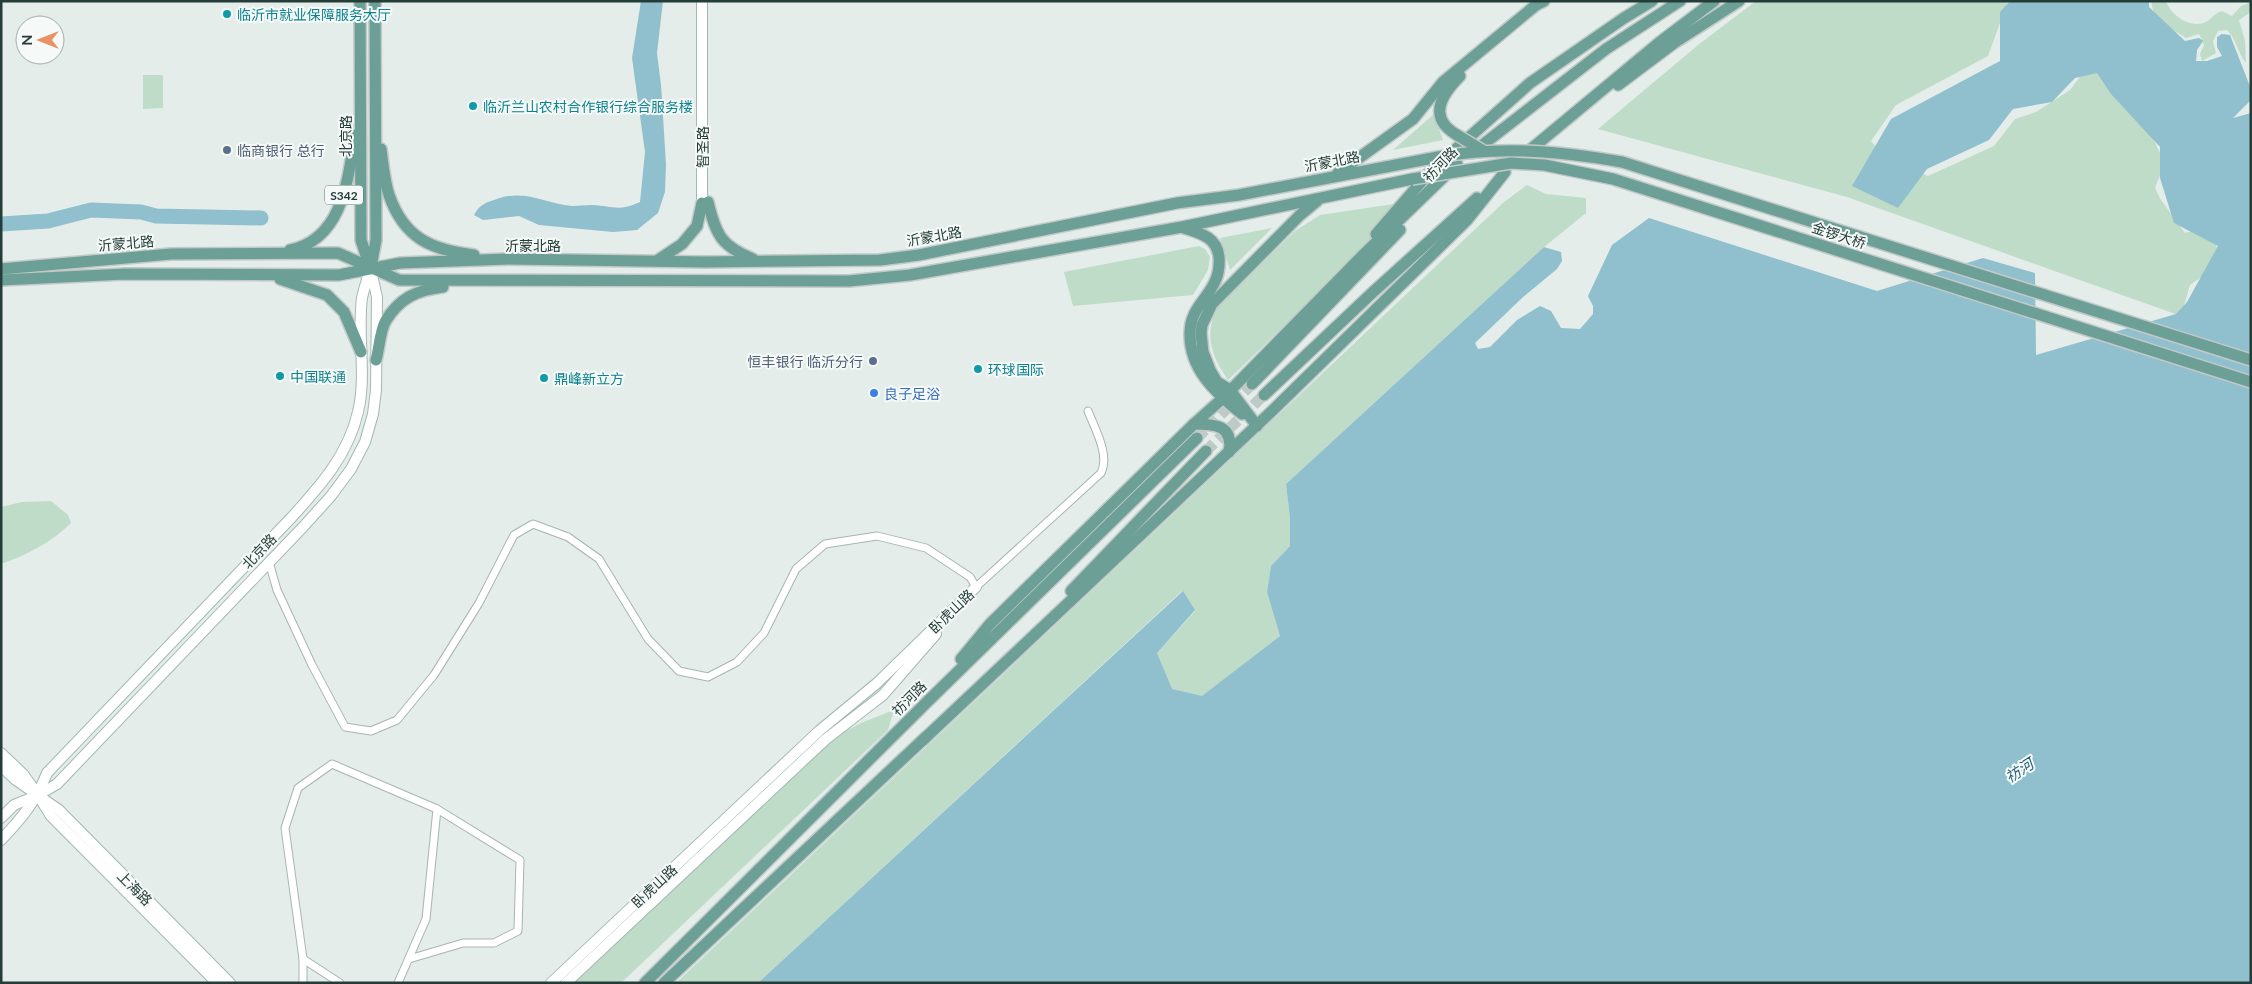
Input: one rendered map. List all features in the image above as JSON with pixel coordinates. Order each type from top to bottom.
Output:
[{"type":"main road","name":"北京路","points":[[360,1],[361,240],[370,268]]},
{"type":"main road","name":"北京路","points":[[370,268],[376,240],[374,1]]},
{"type":"main road","points":[[1334,176],[1414,119],[1442,82],[1481,49],[1544,1]]},
{"type":"main road","points":[[1482,150],[1446,128],[1439,118],[1441,105],[1447,89],[1471,65],[1540,8],[1552,1]]},
{"type":"main road","points":[[1311,308],[1429,173],[1530,83],[1624,18],[1652,1]]},
{"type":"main road","name":"祊河路","points":[[1252,384],[1402,228],[1457,164],[1606,49],[1680,1]]},
{"type":"main road","points":[[1264,395],[1372,293],[1505,172],[1660,42],[1714,1]]},
{"type":"main road","points":[[1559,125],[1626,80],[1674,43],[1739,1]]},
{"type":"main road","points":[[1547,95],[1624,18]]},
{"type":"main road","name":"S342","points":[[276,253],[294,250],[313,239],[334,219],[348,183],[360,102]]},
{"type":"main road","points":[[375,115],[388,194],[411,234],[427,243],[454,252],[508,259]]},
{"type":"main road","name":"沂蒙北路","points":[[1,280],[125,274],[339,275],[400,263],[508,259],[656,261],[880,260],[919,255],[1177,203],[1239,195],[1438,157],[1495,149]]},
{"type":"main road","name":"金锣大桥","points":[[1495,149],[1542,150],[1622,162],[2251,360]]},
{"type":"main road","name":"金锣大桥","points":[[1412,179],[1511,163],[1551,166],[1613,179],[2251,382]]},
{"type":"main road","points":[[926,703],[990,624],[1226,394],[1457,164]]},
{"type":"main road","points":[[664,983],[1257,426],[1467,220],[1505,172]]},
{"type":"main road","name":"沂蒙北路","points":[[1,269],[171,254],[338,253],[400,280],[849,281],[910,275],[1182,227],[1412,179]]},
{"type":"main road","points":[[1257,426],[1226,394],[1206,363],[1201,333],[1205,318],[1218,296],[1300,215],[1319,199]]},
{"type":"main road","points":[[705,202],[713,224],[725,243],[734,251],[759,261]]},
{"type":"main road","points":[[656,261],[682,244],[697,226],[705,202]]},
{"type":"main road","points":[[1182,227],[1208,236],[1218,251],[1220,271],[1213,288],[1195,310],[1190,332],[1194,362],[1204,377],[1226,394]]},
{"type":"main road","points":[[266,276],[327,295],[344,312],[362,352]]},
{"type":"main road","points":[[376,360],[385,323],[408,296],[423,289],[496,281]]},
{"type":"main road","points":[[1194,424],[1214,424],[1220,426],[1228,433],[1231,444],[1230,452]]},
{"type":"main road","name":"祊河路","points":[[645,983],[926,703],[1197,438]]},
{"type":"main road","points":[[923,740],[977,682],[1047,616],[1206,452]]},
{"type":"street","name":"智圣路","points":[[702,1],[705,202]]},
{"type":"street","name":"智圣路","points":[[705,202],[707,1]]},
{"type":"street","name":"北京路","points":[[1,840],[23,817],[38,795],[47,773],[325,480],[339,461],[351,436],[358,411],[362,352],[362,298],[370,268]]},
{"type":"street","name":"北京路","points":[[1,818],[14,805],[38,795],[57,784],[331,496],[351,469],[365,442],[373,414],[377,297],[370,268]]},
{"type":"street","points":[[269,562],[277,590],[312,665],[345,727],[371,731],[397,720],[434,675],[479,603],[514,535],[533,524],[568,537],[599,559],[648,639],[679,671],[708,677],[737,662],[764,633],[796,569],[825,544],[877,536],[926,548],[970,577],[976,587],[1101,473],[1105,464],[1104,455],[1088,411]]},
{"type":"street","name":"卧虎山路","points":[[551,983],[819,731],[876,684],[976,587]]},
{"type":"street","name":"卧虎山路","points":[[566,983],[826,739],[883,695],[976,587]]},
{"type":"street","name":"上海路","points":[[1,754],[23,774],[51,816],[217,983]]},
{"type":"street","points":[[304,983],[303,959],[285,828],[298,788],[332,764],[437,809],[520,860],[518,931],[494,943],[463,943],[409,959]]},
{"type":"street","name":"上海路","points":[[1,766],[16,780],[59,810],[230,983]]},
{"type":"street","points":[[398,983],[426,919],[437,809]]},
{"type":"street","points":[[303,959],[340,983]]},
{"type":"green space","points":[[1756,1],[2008,1],[1988,56],[1896,105],[1871,141],[1888,161],[1928,176],[1994,146],[2015,119],[2036,112],[2070,90],[2086,69],[2100,66],[2138,107],[2165,163],[2155,188],[2161,200],[2185,233],[2198,229],[2211,229],[2219,254],[2210,271],[2190,285],[2181,316],[1847,197],[1598,129],[1698,45]]},
{"type":"green space","points":[[2151,1],[2166,1],[2172,12],[2182,20],[2194,24],[2206,22],[2222,11],[2232,16],[2241,6],[2251,2],[2251,12],[2239,20],[2245,41],[2246,63],[2227,30],[2218,31],[2213,41],[2216,53],[2202,61],[2200,54],[2204,45],[2199,34],[2186,38],[2155,19]]},
{"type":"green space","points":[[143,75],[163,75],[163,108],[143,109]]},
{"type":"green space","points":[[1434,114],[1443,140],[1393,150]]},
{"type":"green space","points":[[1527,185],[1546,194],[1586,198],[1586,213],[1544,247],[1286,484],[1290,518],[1290,546],[1271,566],[1267,592],[1280,636],[1202,697],[1171,689],[1157,653],[1195,611],[1182,591],[758,983],[676,983],[1504,202]]},
{"type":"green space","points":[[1414,201],[1228,380],[1217,362],[1211,344],[1211,326],[1218,305],[1295,231],[1320,215]]},
{"type":"green space","points":[[1272,228],[1230,270],[1220,238]]},
{"type":"green space","points":[[1199,246],[1205,249],[1210,257],[1208,270],[1193,295],[1073,306],[1064,272]]},
{"type":"green space","points":[[51,501],[68,515],[71,523],[39,547],[1,564],[1,507],[22,502]]},
{"type":"green space","points":[[894,710],[888,730],[621,983],[574,983],[838,735],[861,723]]},
{"type":"water","points":[[641,1],[663,1],[657,53],[666,164],[665,192],[658,213],[637,230],[613,232],[539,225],[519,216],[483,220],[474,215],[487,202],[515,195],[572,206],[592,205],[621,208],[640,202],[645,152],[632,58]]},
{"type":"water","name":"祊河","points":[[2010,1],[2149,1],[2149,7],[2185,41],[2199,38],[2203,41],[2197,50],[2196,61],[2207,61],[2222,56],[2217,47],[2217,37],[2222,34],[2230,35],[2251,89],[2250,101],[2233,118],[2251,113],[2251,983],[758,983],[1183,591],[1195,610],[1157,653],[1172,689],[1202,696],[1280,636],[1267,592],[1271,566],[1290,546],[1290,518],[1286,484],[1544,247],[1561,252],[1562,261],[1557,269],[1522,298],[1475,343],[1478,349],[1490,347],[1517,320],[1540,306],[1551,311],[1561,328],[1580,329],[1593,314],[1593,306],[1588,296],[1612,245],[1649,218],[1877,291],[1983,258],[2035,273],[2036,355],[2176,314],[2187,302],[2218,246],[2174,223],[2160,178],[2160,147],[2111,94],[2097,73],[2075,78],[2052,102],[2013,109],[1989,140],[1927,169],[1898,208],[1852,186],[1891,119],[2000,61],[2000,12]]},
{"type":"waterway","points":[[1,224],[48,221],[91,210],[141,212],[156,216],[261,218]]},
{"type":"tunnel","points":[[1197,438],[1252,384]]},
{"type":"tunnel","points":[[1206,451],[1264,395]]},
{"type":"place","name":"临沂市就业保障服务大厅","points":[[227,14]]},
{"type":"place","name":"临沂兰山农村合作银行综合服务楼","points":[[473,106]]},
{"type":"place","name":"临商银行 总行","points":[[227,150]]},
{"type":"place","name":"恒丰银行 临沂分行","points":[[873,361]]},
{"type":"place","name":"环球国际","points":[[978,369]]},
{"type":"place","name":"中国联通","points":[[280,376]]},
{"type":"place","name":"鼎峰新立方","points":[[544,378]]},
{"type":"place","name":"良子足浴","points":[[874,393]]}]
